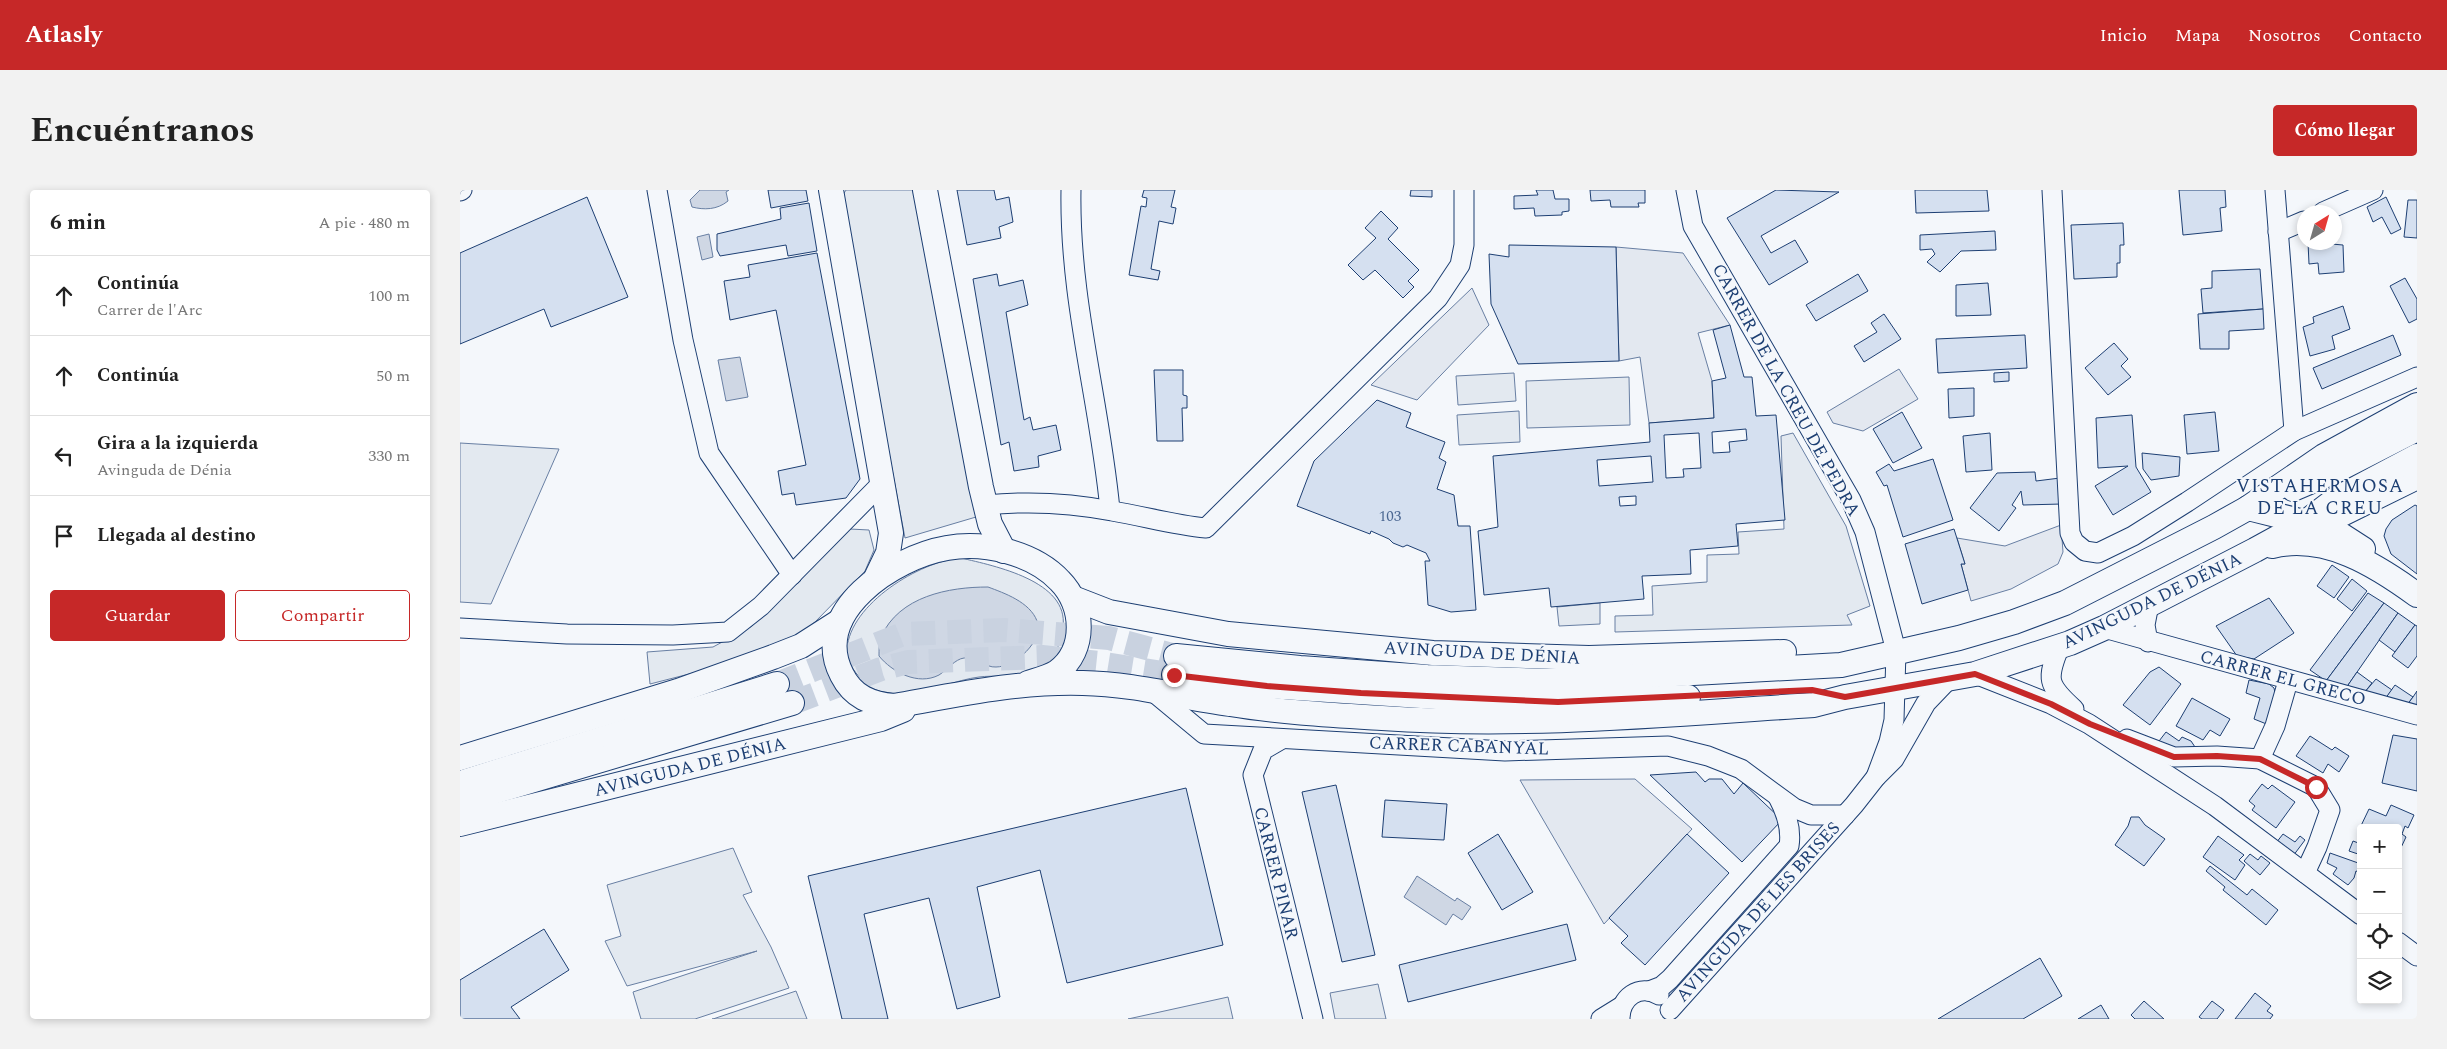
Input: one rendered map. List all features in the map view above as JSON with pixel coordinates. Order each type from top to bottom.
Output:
[{"type":"main road","points":[[831,190],[891,533],[888,553],[876,578]]},
{"type":"main road","points":[[925,190],[990,524],[1004,552]]},
{"type":"main road","name":"AVINGUDA DE DÉNIA","points":[[1845,697],[1812,690],[1558,702],[1361,693],[1267,686],[1175,665],[1300,668],[1426,677],[1548,681],[1841,665],[1959,638],[2014,622],[2065,603],[2214,528],[2248,508],[2324,456],[2417,405]]},
{"type":"main road","name":"AVINGUDA DE DÉNIA","points":[[2248,508],[2333,472],[2417,429]]},
{"type":"main road","name":"AVINGUDA DE DÉNIA","points":[[840,621],[834,650],[837,666],[851,689],[862,698],[876,705],[894,706],[918,703],[1028,683],[1084,683],[1150,689],[1231,705],[1384,718],[1507,723],[1592,720],[1814,705],[1845,697],[1975,674],[2060,646],[2104,628],[2256,550],[2306,522],[2336,499],[2417,456]]},
{"type":"main road","name":"AVINGUDA DE DÉNIA","points":[[2306,522],[2342,514],[2417,477]]},
{"type":"main road","points":[[2363,504],[2358,516],[2357,529],[2361,538],[2378,560]]},
{"type":"main road","points":[[2248,508],[2332,529],[2378,560],[2409,589]]},
{"type":"main road","points":[[2256,550],[2274,545],[2299,542],[2322,545],[2346,552],[2409,589]]},
{"type":"main road","name":"AVINGUDA DE DÉNIA","points":[[460,758],[678,691],[801,646],[840,621],[852,604],[876,578],[919,555],[949,548],[974,547],[1004,552],[1032,562],[1059,580],[1073,598],[1077,611],[1079,633],[1072,653],[1057,672],[1028,683]]},
{"type":"main road","name":"AVINGUDA DE DÉNIA","points":[[1073,598],[1109,612],[1228,634],[1433,653],[1589,658],[1832,650],[1896,651]]},
{"type":"main road","points":[[460,783],[778,684]]},
{"type":"main road","name":"AVINGUDA DE DÉNIA","points":[[460,802],[792,703]]},
{"type":"main road","name":"AVINGUDA DE DÉNIA","points":[[460,824],[881,719],[918,703]]},
{"type":"street","points":[[657,190],[683,340],[709,453],[792,575]]},
{"type":"street","points":[[1071,190],[1070,225],[1077,301],[1110,510]]},
{"type":"street","points":[[986,505],[1020,502],[1110,510],[1206,528],[1438,298],[1460,264],[1464,245],[1464,190]]},
{"type":"street","name":"CARRER DE LA CREU DE PEDRA","points":[[1686,190],[1694,226],[1851,500],[1865,532],[1896,651],[1895,689]]},
{"type":"street","points":[[2052,190],[2070,534],[2074,542],[2085,551],[2098,553],[2124,540],[2187,502],[2294,431],[2417,377]]},
{"type":"street","points":[[2276,190],[2294,431]]},
{"type":"street","points":[[2339,205],[2373,190]]},
{"type":"street","points":[[2278,232],[2297,223]]},
{"type":"street","points":[[460,628],[644,635],[728,632],[761,606],[882,483]]},
{"type":"street","points":[[2148,642],[2145,625],[2149,604]]},
{"type":"street","name":"CARRER EL GRECO","points":[[2104,628],[2288,681],[2417,715]]},
{"type":"street","points":[[2060,646],[2051,667],[2051,680],[2055,692],[2090,724],[2216,806],[2360,914]]},
{"type":"street","points":[[1975,674],[2051,704],[2090,724],[2174,757],[2217,756],[2260,759],[2316,787],[2330,810],[2317,847],[2305,873]]},
{"type":"street","name":"AVINGUDA DE LES BRISES","points":[[1670,1014],[1846,815],[1876,778],[1894,760],[1926,703],[1948,680]]},
{"type":"street","points":[[2260,759],[2275,726],[2288,681]]},
{"type":"street","name":"CARRER CABANYAL","points":[[1150,689],[1204,734],[1506,751],[1668,746],[1708,756],[1741,768],[1774,792]]},
{"type":"street","name":"AVINGUDA DE LES BRISES","points":[[1876,778],[1889,742],[1894,720],[1895,689]]},
{"type":"street","name":"CARRER PINAR","points":[[1282,739],[1263,750],[1253,775],[1313,1019]]},
{"type":"street","name":"AVINGUDA DE LES BRISES","points":[[1774,792],[1794,808],[1811,815],[1846,815]]},
{"type":"street","name":"AVINGUDA DE LES BRISES","points":[[1621,1012],[1633,994],[1662,986],[1670,979],[1788,846],[1790,836],[1788,821],[1784,808],[1774,792]]},
{"type":"street","points":[[2402,945],[2417,956]]},
{"type":"street","points":[[1649,991],[1662,997],[1670,1014]]},
{"type":"street","points":[[1601,1019],[1621,1012]]},
{"type":"shaded area","points":[[700,190],[729,190],[726,192],[728,201],[710,208],[692,207],[690,200]]},
{"type":"shaded area","points":[[846,190],[913,190],[976,517],[905,538],[841,198]]},
{"type":"shaded area","points":[[709,234],[713,257],[702,260],[697,237]]},
{"type":"shaded area","points":[[1616,247],[1683,253],[1730,325],[1698,333],[1712,381],[1714,418],[1649,423],[1640,357],[1619,361]]},
{"type":"shaded area","points":[[1472,288],[1489,325],[1417,400],[1371,385]]},
{"type":"shaded area","points":[[740,357],[748,397],[726,401],[718,360]]},
{"type":"shaded area","points":[[1899,369],[1918,399],[1863,431],[1833,423],[1827,412]]},
{"type":"shaded area","points":[[1514,373],[1516,401],[1458,405],[1456,376]]},
{"type":"shaded area","points":[[1629,377],[1630,425],[1527,428],[1526,381]]},
{"type":"shaded area","points":[[1519,411],[1520,442],[1459,445],[1457,415]]},
{"type":"shaded area","points":[[1793,433],[1846,526],[1870,606],[1847,615],[1852,625],[1615,632],[1615,616],[1653,615],[1652,586],[1707,582],[1707,555],[1739,554],[1738,532],[1784,529],[1781,436]]},
{"type":"shaded area","points":[[460,443],[559,449],[491,604],[460,602]]},
{"type":"shaded area","points":[[2061,525],[2063,552],[2058,564],[2011,589],[1971,601],[1961,564],[1965,564],[1957,538],[2005,546]]},
{"type":"shaded area","points":[[850,529],[869,530],[874,550],[865,571],[815,622],[779,651],[650,684],[647,652],[713,647],[752,626],[829,544]]},
{"type":"shaded area","points":[[961,558],[1010,571],[1027,578],[1042,587],[1054,598],[1062,611],[1063,627],[1060,643],[1055,651],[1043,664],[1020,675],[979,677],[904,694],[886,693],[870,687],[853,668],[847,654],[851,632],[860,616],[874,601],[908,576],[926,567]]},
{"type":"shaded area","points":[[973,587],[988,587],[1023,603],[1034,614],[1038,629],[1036,637],[1026,652],[1019,658],[1004,666],[992,667],[964,658],[954,662],[939,675],[923,679],[906,676],[898,672],[879,656],[880,639],[889,623],[912,603],[942,592]]},
{"type":"shaded area","points":[[1600,603],[1600,624],[1559,626],[1557,607]]},
{"type":"shaded area","points":[[1635,779],[1692,829],[1604,924],[1520,780]]},
{"type":"shaded area","points":[[733,848],[752,892],[743,895],[771,947],[789,988],[695,1019],[641,1019],[633,992],[757,951],[627,986],[605,941],[621,936],[607,885]]},
{"type":"shaded area","points":[[1417,876],[1455,901],[1457,898],[1471,907],[1462,920],[1453,914],[1446,925],[1404,897]]},
{"type":"shaded area","points":[[1378,984],[1386,1019],[1335,1019],[1330,993]]},
{"type":"shaded area","points":[[796,991],[807,1019],[713,1019]]},
{"type":"shaded area","points":[[1228,997],[1233,1019],[1128,1019]]},
{"type":"building","points":[[768,190],[806,190],[808,201],[771,208]]},
{"type":"building","points":[[957,190],[994,190],[996,200],[1009,197],[1013,222],[999,227],[1001,238],[967,245]]},
{"type":"building","points":[[1144,190],[1175,190],[1171,207],[1176,208],[1173,224],[1159,221],[1151,269],[1160,271],[1158,280],[1129,275],[1141,206],[1146,207],[1147,198],[1142,197]]},
{"type":"building","points":[[1411,190],[1432,190],[1432,197],[1410,196]]},
{"type":"building","points":[[1536,190],[1553,190],[1555,199],[1569,199],[1569,211],[1562,212],[1562,215],[1535,216],[1534,208],[1514,209],[1514,196],[1538,195]]},
{"type":"building","points":[[1590,190],[1645,190],[1645,203],[1638,203],[1639,207],[1611,207],[1610,200],[1591,201]]},
{"type":"building","points":[[1776,190],[1839,192],[1761,236],[1771,253],[1795,240],[1808,262],[1769,285],[1727,218]]},
{"type":"building","points":[[1915,190],[1987,190],[1989,211],[1916,213]]},
{"type":"building","points":[[2179,190],[2225,190],[2226,207],[2220,208],[2222,231],[2183,235]]},
{"type":"building","points":[[587,197],[628,297],[551,327],[544,309],[460,344],[460,253]]},
{"type":"building","points":[[2386,197],[2401,229],[2391,234],[2382,217],[2373,222],[2367,207]]},
{"type":"building","points":[[2408,200],[2417,200],[2417,238],[2404,237]]},
{"type":"building","points":[[809,203],[817,251],[788,256],[786,245],[720,256],[717,250],[717,234],[781,219],[780,208]]},
{"type":"building","points":[[1381,211],[1398,228],[1388,239],[1419,270],[1408,281],[1414,287],[1403,298],[1375,270],[1363,280],[1348,265],[1376,238],[1365,228]]},
{"type":"building","points":[[2123,223],[2124,245],[2120,245],[2120,263],[2117,263],[2117,277],[2074,279],[2071,225]]},
{"type":"building","points":[[1995,231],[1996,250],[1961,251],[1940,272],[1927,262],[1935,254],[1932,249],[1920,250],[1920,235]]},
{"type":"building","points":[[1509,245],[1616,247],[1619,361],[1518,364],[1491,304],[1489,254],[1509,257]]},
{"type":"building","points":[[2343,245],[2344,272],[2319,274],[2318,263],[2309,264],[2308,250],[2342,250]]},
{"type":"building","points":[[817,253],[860,479],[846,498],[796,505],[794,493],[782,495],[778,471],[806,465],[776,310],[730,320],[724,281],[750,277],[748,265]]},
{"type":"building","points":[[2260,269],[2263,309],[2203,313],[2201,289],[2212,288],[2212,271]]},
{"type":"building","points":[[997,274],[999,286],[1023,280],[1028,305],[1006,312],[1024,420],[1030,417],[1033,430],[1056,425],[1061,450],[1038,456],[1039,467],[1014,471],[1009,442],[1001,445],[973,279]]},
{"type":"building","points":[[1858,274],[1868,291],[1816,321],[1806,305]]},
{"type":"building","points":[[2405,278],[2417,299],[2417,319],[2409,323],[2390,286]]},
{"type":"building","points":[[1988,283],[1991,315],[1956,316],[1956,285]]},
{"type":"building","points":[[2343,306],[2350,329],[2332,336],[2335,349],[2310,356],[2303,327],[2314,323],[2313,317]]},
{"type":"building","points":[[2263,309],[2264,329],[2229,331],[2229,349],[2200,349],[2198,314]]},
{"type":"building","points":[[1884,314],[1901,339],[1864,362],[1854,346],[1877,332],[1871,323]]},
{"type":"building","points":[[1730,325],[1744,377],[1752,377],[1756,416],[1776,415],[1785,520],[1736,524],[1738,546],[1690,550],[1691,574],[1642,576],[1644,599],[1551,607],[1549,588],[1484,595],[1478,531],[1498,527],[1493,456],[1650,442],[1649,423],[1714,418],[1712,381],[1726,378],[1713,330]],"holes":[[[1746,429],[1747,440],[1729,442],[1730,452],[1713,453],[1712,432]],[[1699,433],[1701,468],[1683,469],[1684,477],[1666,478],[1664,435]],[[1651,456],[1653,482],[1599,486],[1597,460]],[[1636,496],[1636,505],[1620,506],[1619,497]]]},
{"type":"building","points":[[2025,335],[2027,368],[1938,373],[1936,339]]},
{"type":"building","points":[[2393,335],[2401,355],[2322,389],[2313,368]]},
{"type":"building","points":[[2114,343],[2128,359],[2121,366],[2131,377],[2108,395],[2085,368]]},
{"type":"building","points":[[1154,370],[1183,370],[1183,395],[1187,396],[1187,408],[1182,408],[1183,441],[1157,441]]},
{"type":"building","points":[[2009,372],[2009,381],[1994,382],[1994,373]]},
{"type":"building","points":[[1974,388],[1974,416],[1949,418],[1948,389]]},
{"type":"building","points":[[1377,400],[1411,413],[1406,427],[1445,442],[1439,458],[1446,462],[1437,489],[1454,495],[1458,526],[1470,526],[1476,610],[1451,612],[1428,605],[1425,561],[1430,561],[1426,553],[1407,545],[1403,547],[1371,531],[1370,534],[1297,506],[1314,461]]},
{"type":"building","points":[[1902,412],[1922,448],[1893,463],[1873,429]]},
{"type":"building","points":[[2215,412],[2219,451],[2187,454],[2184,415]]},
{"type":"building","points":[[2132,415],[2136,467],[2151,492],[2113,515],[2095,486],[2128,466],[2098,468],[2096,418]]},
{"type":"building","points":[[1990,433],[1992,470],[1966,472],[1963,436]]},
{"type":"building","points":[[2142,453],[2180,457],[2179,476],[2151,480],[2143,469]]},
{"type":"building","points":[[1933,459],[1953,520],[1903,537],[1887,485],[1884,486],[1876,472],[1889,464],[1894,471]]},
{"type":"building","points":[[2035,472],[2036,481],[2060,478],[2062,504],[2023,505],[2021,491],[2012,505],[2016,508],[1999,531],[1970,508],[1997,473]]},
{"type":"building","points":[[2415,505],[2417,506],[2417,574],[2391,554],[2384,536],[2392,520]]},
{"type":"building","points":[[1954,529],[1965,564],[1961,564],[1968,590],[1922,604],[1905,544]]},
{"type":"building","points":[[2332,565],[2349,577],[2334,598],[2317,586]]},
{"type":"building","points":[[2352,579],[2367,591],[2352,611],[2337,599]]},
{"type":"building","points":[[2368,593],[2384,603],[2326,681],[2310,670]]},
{"type":"building","points":[[2269,598],[2294,633],[2254,659],[2237,656],[2216,626]]},
{"type":"building","points":[[2384,603],[2398,613],[2346,688],[2326,681]]},
{"type":"building","points":[[2398,613],[2415,625],[2395,652],[2379,640]]},
{"type":"building","points":[[2415,625],[2417,626],[2417,656],[2408,668],[2392,656]]},
{"type":"building","points":[[2159,667],[2181,684],[2150,725],[2123,705],[2150,672]]},
{"type":"building","points":[[2357,672],[2372,683],[2364,693],[2346,688]]},
{"type":"building","points":[[2376,679],[2392,690],[2385,699],[2364,693]]},
{"type":"building","points":[[2249,680],[2269,684],[2274,688],[2277,702],[2269,725],[2254,719],[2260,698],[2246,693]]},
{"type":"building","points":[[2395,685],[2413,697],[2407,705],[2385,699]]},
{"type":"building","points":[[2417,691],[2417,708],[2407,705],[2413,697]]},
{"type":"building","points":[[2192,698],[2230,719],[2220,736],[2210,730],[2203,740],[2176,726]]},
{"type":"building","points":[[2166,732],[2179,741],[2182,737],[2191,741],[2195,747],[2161,749],[2156,745]]},
{"type":"building","points":[[2393,735],[2417,739],[2417,791],[2382,783]]},
{"type":"building","points":[[2310,736],[2332,750],[2335,747],[2349,756],[2339,772],[2328,764],[2323,773],[2296,756]]},
{"type":"building","points":[[1696,772],[1705,782],[1709,779],[1722,779],[1734,794],[1743,783],[1782,820],[1742,862],[1650,775]]},
{"type":"building","points":[[2262,784],[2268,789],[2272,785],[2295,802],[2276,828],[2252,810],[2255,806],[2249,801]]},
{"type":"building","points":[[1336,785],[1375,955],[1342,962],[1302,792]]},
{"type":"building","points":[[1186,788],[1223,945],[1067,983],[1040,870],[977,887],[1000,997],[957,1009],[929,898],[864,914],[888,1019],[842,1019],[808,876]]},
{"type":"building","points":[[1385,800],[1447,804],[1444,840],[1382,837]]},
{"type":"building","points":[[2391,805],[2414,815],[2408,828],[2405,826],[2402,834],[2402,824],[2362,824],[2369,809],[2386,816]]},
{"type":"building","points":[[2131,817],[2139,817],[2145,825],[2165,839],[2144,866],[2115,845],[2128,826]]},
{"type":"building","points":[[1498,834],[1533,892],[1502,910],[1468,853]]},
{"type":"building","points":[[1687,834],[1729,873],[1645,965],[1621,943],[1628,936],[1609,918]]},
{"type":"building","points":[[2283,834],[2295,842],[2300,836],[2305,840],[2293,856],[2276,843]]},
{"type":"building","points":[[2402,834],[2406,837],[2402,846]]},
{"type":"building","points":[[2218,836],[2244,855],[2239,860],[2245,865],[2235,880],[2203,857]]},
{"type":"building","points":[[2353,841],[2357,842],[2357,854],[2349,851]]},
{"type":"building","points":[[2330,853],[2357,863],[2357,871],[2348,885],[2333,874],[2337,868],[2327,863]]},
{"type":"building","points":[[2250,854],[2258,860],[2261,856],[2270,863],[2260,875],[2244,861]]},
{"type":"building","points":[[2210,866],[2247,895],[2252,889],[2278,910],[2266,925],[2223,890],[2225,887],[2206,871]]},
{"type":"building","points":[[1567,924],[1576,960],[1408,1002],[1399,965]]},
{"type":"building","points":[[544,929],[569,970],[511,1007],[520,1019],[460,1019],[460,980]]},
{"type":"building","points":[[2040,958],[2062,996],[2023,1019],[1938,1019]]},
{"type":"building","points":[[2255,993],[2271,1006],[2267,1011],[2273,1015],[2270,1019],[2235,1019]]},
{"type":"building","points":[[2144,1001],[2164,1019],[2135,1019],[2131,1015]]},
{"type":"building","points":[[2212,1001],[2224,1010],[2217,1019],[2202,1019],[2199,1017]]},
{"type":"building","points":[[2101,1005],[2109,1019],[2078,1019]]},
{"type":"tunnel","points":[[777,684],[903,634],[1005,630],[1109,638],[1176,656]]},
{"type":"tunnel","points":[[792,703],[881,669],[908,662],[1042,657],[1099,663],[1174,675]]},
{"type":"district","name":"VISTAHERMOSA DE LA CREU","points":[[2320,497]]},
{"type":"route","points":[[1174,675],[1267,686],[1361,693],[1558,702],[1675,698],[1812,690],[1845,697],[1975,674],[2051,704],[2090,724],[2174,757],[2217,756],[2260,759],[2272,767],[2316,787]]}]
